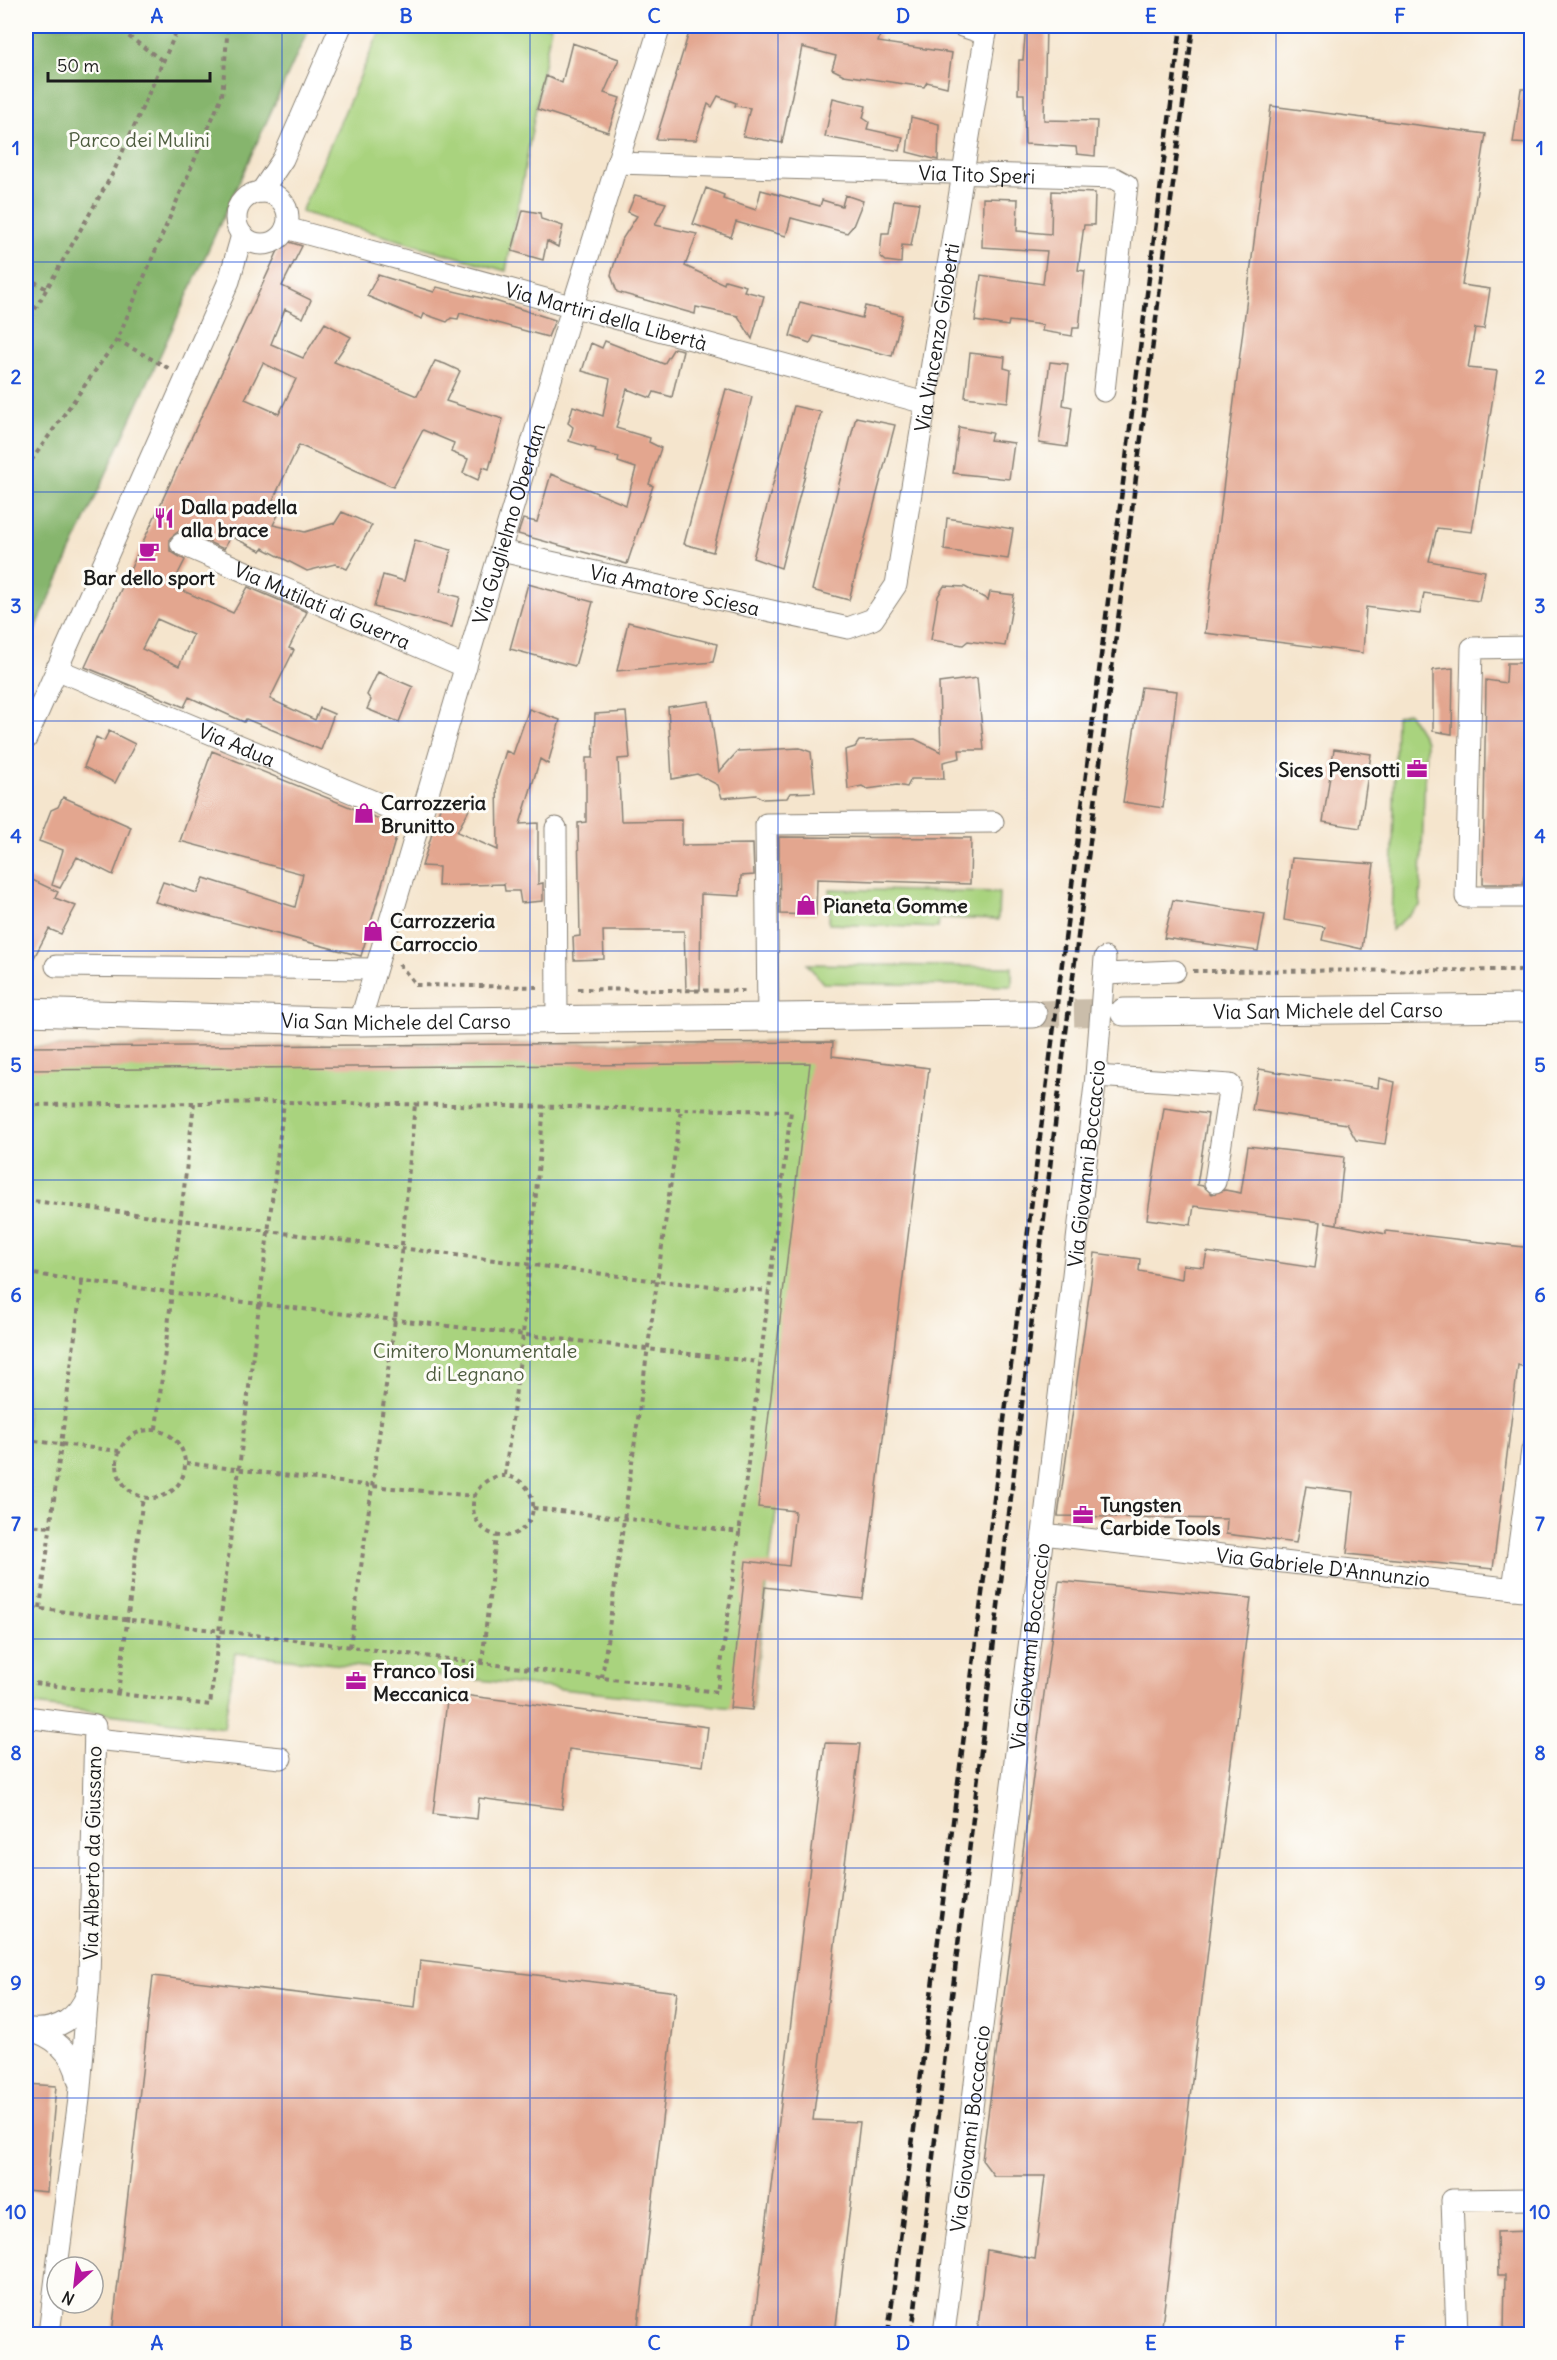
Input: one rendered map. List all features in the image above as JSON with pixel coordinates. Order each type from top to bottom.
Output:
[{"type":"main road","name":"Via San Michele del Carso","points":[[1124,1012],[1532,1008]]},
{"type":"main road","name":"Via San Michele del Carso","points":[[26,1012],[360,1022],[1033,1014]]},
{"type":"street","points":[[269,195],[341,26]]},
{"type":"street","name":"Via Guglielmo Oberdan","points":[[360,1022],[418,820],[501,551],[573,305],[660,26]]},
{"type":"street","points":[[962,26],[987,30]]},
{"type":"street","name":"Via Vincenzo Gioberti","points":[[848,628],[873,619],[896,585],[987,30]]},
{"type":"street","name":"Via Tito Speri","points":[[617,163],[1114,178],[1127,185],[1104,391]]},
{"type":"street","points":[[269,195],[287,211],[286,228],[278,239],[249,239],[236,220],[240,204],[246,198],[269,195]]},
{"type":"street","name":"Via Martiri della Libertà","points":[[286,228],[925,403]]},
{"type":"street","points":[[26,739],[249,239]]},
{"type":"street","name":"Via Mutilati di Guerra","points":[[181,544],[466,667]]},
{"type":"street","name":"Via Amatore Sciesa","points":[[501,551],[848,628]]},
{"type":"street","points":[[1532,647],[1472,648],[1466,897],[1532,897]]},
{"type":"street","name":"Via Adua","points":[[56,669],[418,820]]},
{"type":"street","points":[[768,1017],[766,824],[993,822]]},
{"type":"street","points":[[556,828],[557,1020]]},
{"type":"street","points":[[56,966],[375,969]]},
{"type":"street","name":"Via Giovanni Boccaccio","points":[[944,2334],[1043,1534],[1096,1076],[1105,966],[1175,971]]},
{"type":"street","points":[[1096,1076],[1230,1085],[1215,1182]]},
{"type":"street","points":[[1522,1590],[1532,1450]]},
{"type":"street","name":"Via Gabriele D'Annunzio","points":[[1043,1534],[1522,1590]]},
{"type":"street","points":[[26,1717],[95,1732],[281,1758]]},
{"type":"street","name":"Via Alberto da Giussano","points":[[59,2255],[79,2099],[89,1981],[94,1861],[95,1732]]},
{"type":"street","name":"Via Alberto da Giussano","points":[[27,2029],[50,2029],[70,2019],[84,2002],[89,1981]]},
{"type":"street","name":"Via Alberto da Giussano","points":[[27,2029],[51,2038],[67,2054],[77,2075],[79,2099]]},
{"type":"street","points":[[1457,2334],[1452,2200],[1532,2199]]},
{"type":"street","name":"Via Alberto da Giussano","points":[[49,2334],[51,2315]]},
{"type":"path","points":[[114,26],[163,61]]},
{"type":"path","points":[[26,325],[113,173],[179,26]]},
{"type":"path","points":[[26,468],[117,340],[222,96],[228,26]]},
{"type":"path","points":[[26,277],[47,288]]},
{"type":"path","points":[[117,340],[186,378]]},
{"type":"path","points":[[398,961],[416,986],[557,988],[592,991],[768,991]]},
{"type":"path","points":[[1175,971],[1532,970]]},
{"type":"path","points":[[26,1682],[210,1705],[284,1102]]},
{"type":"path","points":[[26,1154],[32,1105],[284,1102],[791,1111],[759,1362],[741,1532],[717,1692],[26,1607]]},
{"type":"path","points":[[156,1429],[194,1103]]},
{"type":"path","points":[[350,1647],[395,1320],[415,1104]]},
{"type":"path","points":[[505,1475],[523,1335],[544,1106]]},
{"type":"path","points":[[602,1678],[681,1109]]},
{"type":"path","points":[[26,1200],[658,1281],[768,1291]]},
{"type":"path","points":[[26,1273],[259,1304],[759,1362]]},
{"type":"path","points":[[40,1608],[81,1281]]},
{"type":"path","points":[[156,1429],[174,1437],[184,1453],[186,1463],[184,1473],[173,1491],[153,1498],[143,1497],[126,1487],[121,1479],[117,1470],[119,1451],[134,1434],[156,1429]]},
{"type":"path","points":[[26,1440],[119,1451]]},
{"type":"path","points":[[186,1463],[474,1496]]},
{"type":"path","points":[[505,1475],[522,1482],[529,1490],[533,1508],[525,1527],[507,1536],[496,1535],[479,1525],[472,1506],[474,1496],[486,1480],[505,1475]]},
{"type":"path","points":[[118,1693],[143,1497]]},
{"type":"path","points":[[533,1508],[741,1532]]},
{"type":"path","points":[[26,1524],[51,1527]]},
{"type":"path","points":[[482,1663],[496,1535]]},
{"type":"green space","name":"Parco dei Mulini","points":[[26,26],[310,26],[26,650]]},
{"type":"green space","points":[[382,26],[551,26],[506,271],[301,212]]},
{"type":"green space","points":[[1408,712],[1426,741],[1420,906],[1391,930],[1396,716]]},
{"type":"green space","points":[[830,889],[999,893],[998,920],[939,918],[938,928],[829,924]]},
{"type":"green space","points":[[807,964],[1012,967],[1012,986],[823,983]]},
{"type":"green space","name":"Cimitero Monumentale di Legnano","points":[[833,1042],[752,1710],[235,1653],[224,1728],[26,1704],[26,1047]]},
{"type":"building","points":[[691,26],[852,26],[880,35],[878,42],[952,53],[947,87],[927,82],[924,87],[844,75],[832,69],[836,56],[802,47],[782,143],[743,136],[750,108],[735,106],[736,103],[718,96],[712,107],[708,104],[696,140],[656,139]]},
{"type":"building","points":[[1026,26],[1046,26],[1044,120],[1097,121],[1095,156],[1077,154],[1076,147],[1025,144],[1024,94],[1018,94],[1019,60],[1023,60]]},
{"type":"building","points":[[572,43],[619,59],[604,93],[620,98],[608,132],[537,109],[546,76],[562,83]]},
{"type":"building","points":[[1521,89],[1532,89],[1532,144],[1513,143]]},
{"type":"building","points":[[833,98],[866,106],[863,118],[869,122],[867,129],[903,137],[900,151],[825,137]]},
{"type":"building","points":[[1271,106],[1486,134],[1462,285],[1490,289],[1484,329],[1475,328],[1468,368],[1497,371],[1472,532],[1437,528],[1429,561],[1485,571],[1479,601],[1424,593],[1420,614],[1366,607],[1363,653],[1205,633]]},
{"type":"building","points":[[911,117],[939,124],[938,160],[907,152]]},
{"type":"building","points":[[706,188],[724,195],[723,199],[756,210],[761,190],[820,206],[822,200],[842,206],[845,195],[863,201],[853,226],[847,233],[791,218],[786,236],[736,222],[731,237],[693,224]]},
{"type":"building","points":[[1052,191],[1095,193],[1094,225],[1084,225],[1078,270],[1085,271],[1079,328],[1073,328],[1072,336],[1042,331],[1043,325],[1009,321],[1008,326],[975,321],[981,275],[1043,284],[1047,251],[982,247],[983,198],[1018,199],[1017,231],[1051,234]]},
{"type":"building","points":[[635,195],[666,203],[655,225],[697,234],[685,266],[724,284],[725,280],[746,286],[744,291],[764,296],[752,339],[738,316],[696,307],[695,314],[617,292],[611,275],[621,241],[637,216],[628,212]]},
{"type":"building","points":[[894,200],[919,203],[911,246],[902,245],[901,263],[886,261],[880,256],[882,233],[889,233]]},
{"type":"building","points":[[523,210],[540,213],[541,219],[563,226],[558,247],[547,241],[543,260],[512,251]]},
{"type":"building","points":[[283,240],[302,246],[282,286],[311,300],[303,318],[285,309],[271,344],[303,358],[325,323],[351,337],[334,362],[417,396],[435,361],[445,364],[460,371],[446,401],[503,419],[489,469],[483,467],[478,480],[463,473],[468,459],[451,452],[454,443],[423,430],[393,487],[299,445],[273,500],[283,505],[273,525],[305,532],[335,523],[342,512],[372,525],[347,569],[335,564],[307,571],[263,548],[261,551],[230,536],[224,549],[185,532],[179,531],[170,538],[170,551],[185,560],[172,586],[233,613],[248,587],[307,612],[289,648],[294,650],[270,699],[315,720],[320,708],[334,714],[321,750],[246,719],[244,722],[189,697],[184,707],[85,667]],"holes":[[[263,363],[296,379],[279,414],[245,399]],[[157,619],[193,635],[179,666],[142,649]]]},
{"type":"building","points":[[378,275],[434,292],[437,287],[495,301],[555,320],[548,337],[460,313],[458,319],[451,318],[447,322],[424,314],[422,319],[367,296]]},
{"type":"building","points":[[800,302],[862,318],[865,306],[902,315],[892,356],[814,336],[810,343],[790,336]]},
{"type":"building","points":[[605,341],[664,364],[674,348],[683,350],[672,397],[654,392],[651,398],[627,389],[616,428],[650,438],[649,442],[661,448],[649,484],[653,486],[627,564],[518,534],[523,519],[537,522],[551,474],[626,505],[636,468],[618,462],[619,457],[595,452],[596,449],[569,441],[573,427],[568,423],[573,406],[603,416],[610,379],[582,371],[591,343],[602,348]]},
{"type":"building","points":[[970,353],[1005,357],[1004,368],[1011,370],[1008,402],[965,397]]},
{"type":"building","points":[[1050,362],[1068,364],[1063,405],[1072,407],[1067,447],[1039,443]]},
{"type":"building","points":[[726,389],[752,397],[713,552],[684,544]]},
{"type":"building","points":[[794,406],[821,412],[781,568],[753,558]]},
{"type":"building","points":[[856,417],[895,425],[849,600],[812,590]]},
{"type":"building","points":[[959,427],[992,433],[990,440],[1014,443],[1009,479],[953,473]]},
{"type":"building","points":[[947,518],[1013,529],[1008,559],[944,550]]},
{"type":"building","points":[[415,540],[451,550],[440,592],[460,597],[452,627],[374,607],[383,575],[404,581]]},
{"type":"building","points":[[528,584],[593,602],[575,666],[510,649]]},
{"type":"building","points":[[944,586],[965,587],[988,600],[990,592],[1014,595],[1005,646],[968,641],[963,645],[931,640],[938,596]]},
{"type":"building","points":[[628,622],[717,644],[713,662],[617,671]]},
{"type":"building","points":[[1507,663],[1532,663],[1532,875],[1524,875],[1523,884],[1483,884],[1486,680],[1506,683]]},
{"type":"building","points":[[1453,668],[1452,734],[1433,731],[1433,670]]},
{"type":"building","points":[[378,672],[413,687],[399,722],[367,709],[371,700],[367,695]]},
{"type":"building","points":[[977,678],[984,750],[959,750],[960,758],[943,762],[944,779],[911,779],[907,787],[897,785],[867,789],[862,786],[848,789],[845,750],[855,747],[859,741],[915,739],[941,752],[939,683]]},
{"type":"building","points":[[1141,687],[1177,691],[1163,808],[1123,802]]},
{"type":"building","points":[[709,701],[719,772],[738,751],[800,748],[811,752],[815,792],[790,793],[787,798],[763,799],[756,795],[722,798],[718,785],[697,774],[672,779],[668,707]]},
{"type":"building","points":[[529,709],[560,720],[548,764],[540,759],[520,824],[538,823],[538,884],[543,883],[543,901],[521,903],[519,891],[505,891],[504,884],[438,886],[439,867],[422,866],[443,798],[470,808],[457,832],[498,850],[497,779],[506,751],[513,754]]},
{"type":"building","points":[[626,712],[630,758],[618,759],[621,821],[682,820],[682,845],[753,844],[754,875],[741,876],[740,896],[701,894],[700,990],[686,990],[684,931],[603,931],[604,959],[574,960],[573,937],[580,936],[578,823],[586,822],[586,758],[593,758],[595,714]]},
{"type":"building","points":[[109,731],[135,744],[115,783],[84,767],[96,737],[104,741]]},
{"type":"building","points":[[1334,749],[1371,754],[1360,828],[1323,822]]},
{"type":"building","points":[[212,751],[399,827],[361,956],[155,902],[163,882],[197,893],[204,878],[295,907],[303,874],[180,841]]},
{"type":"building","points":[[63,797],[131,827],[113,875],[77,857],[60,888],[52,885],[63,850],[39,841],[51,810],[58,807]]},
{"type":"building","points":[[779,837],[971,838],[970,884],[817,879],[816,915],[780,914]]},
{"type":"building","points":[[1292,858],[1374,864],[1362,949],[1322,940],[1325,927],[1284,920]]},
{"type":"building","points":[[26,877],[58,892],[55,898],[76,906],[61,934],[49,929],[26,973]]},
{"type":"building","points":[[1173,900],[1265,914],[1258,951],[1164,938]]},
{"type":"building","points":[[833,1042],[832,1056],[929,1068],[863,1599],[765,1587],[752,1710],[730,1708],[746,1561],[789,1566],[795,1511],[758,1507],[810,1063],[26,1070],[26,1047]]},
{"type":"building","points":[[1259,1069],[1378,1088],[1379,1078],[1395,1082],[1385,1144],[1356,1140],[1347,1124],[1252,1110]]},
{"type":"building","points":[[1164,1108],[1208,1114],[1197,1185],[1203,1186],[1212,1194],[1225,1190],[1241,1193],[1248,1146],[1344,1157],[1337,1224],[1325,1222],[1386,1234],[1386,1231],[1532,1248],[1532,1369],[1518,1365],[1493,1569],[1347,1554],[1354,1492],[1306,1486],[1296,1543],[1226,1534],[1227,1519],[1058,1516],[1095,1253],[1140,1259],[1139,1271],[1182,1279],[1183,1265],[1204,1267],[1207,1252],[1315,1268],[1321,1222],[1194,1206],[1191,1225],[1147,1219]]},
{"type":"building","points":[[1059,1581],[1251,1598],[1161,2334],[977,2334],[987,2250],[1035,2259],[1045,2176],[994,2176],[982,2160]]},
{"type":"building","points":[[448,1693],[708,1727],[703,1766],[569,1749],[562,1809],[479,1798],[477,1819],[433,1814]]},
{"type":"building","points":[[825,1743],[860,1744],[813,2120],[860,2122],[835,2334],[753,2334]]},
{"type":"building","points":[[420,1961],[677,1992],[637,2334],[112,2334],[153,1976],[415,2007]]},
{"type":"building","points":[[26,2084],[56,2086],[47,2192],[26,2190]]},
{"type":"building","points":[[1532,2231],[1532,2334],[1504,2334],[1505,2275],[1498,2275],[1497,2232]]},
{"type":"tunnel","points":[[1033,1014],[1124,1012]]},
{"type":"railway","points":[[888,2334],[1181,26]]},
{"type":"railway","points":[[912,2334],[1065,1040],[1193,26]]},
{"type":"place","name":"Dalla padella alla brace","points":[[164,518]]},
{"type":"place","name":"Bar dello sport","points":[[149,551]]},
{"type":"place","name":"Sices Pensotti","points":[[1417,769]]},
{"type":"place","name":"Carrozzeria Brunitto","points":[[364,813]]},
{"type":"place","name":"Pianeta Gomme","points":[[806,905]]},
{"type":"place","name":"Carrozzeria Carroccio","points":[[373,931]]},
{"type":"place","name":"Tungsten Carbide Tools","points":[[1083,1515]]},
{"type":"place","name":"Franco Tosi Meccanica","points":[[356,1681]]}]
